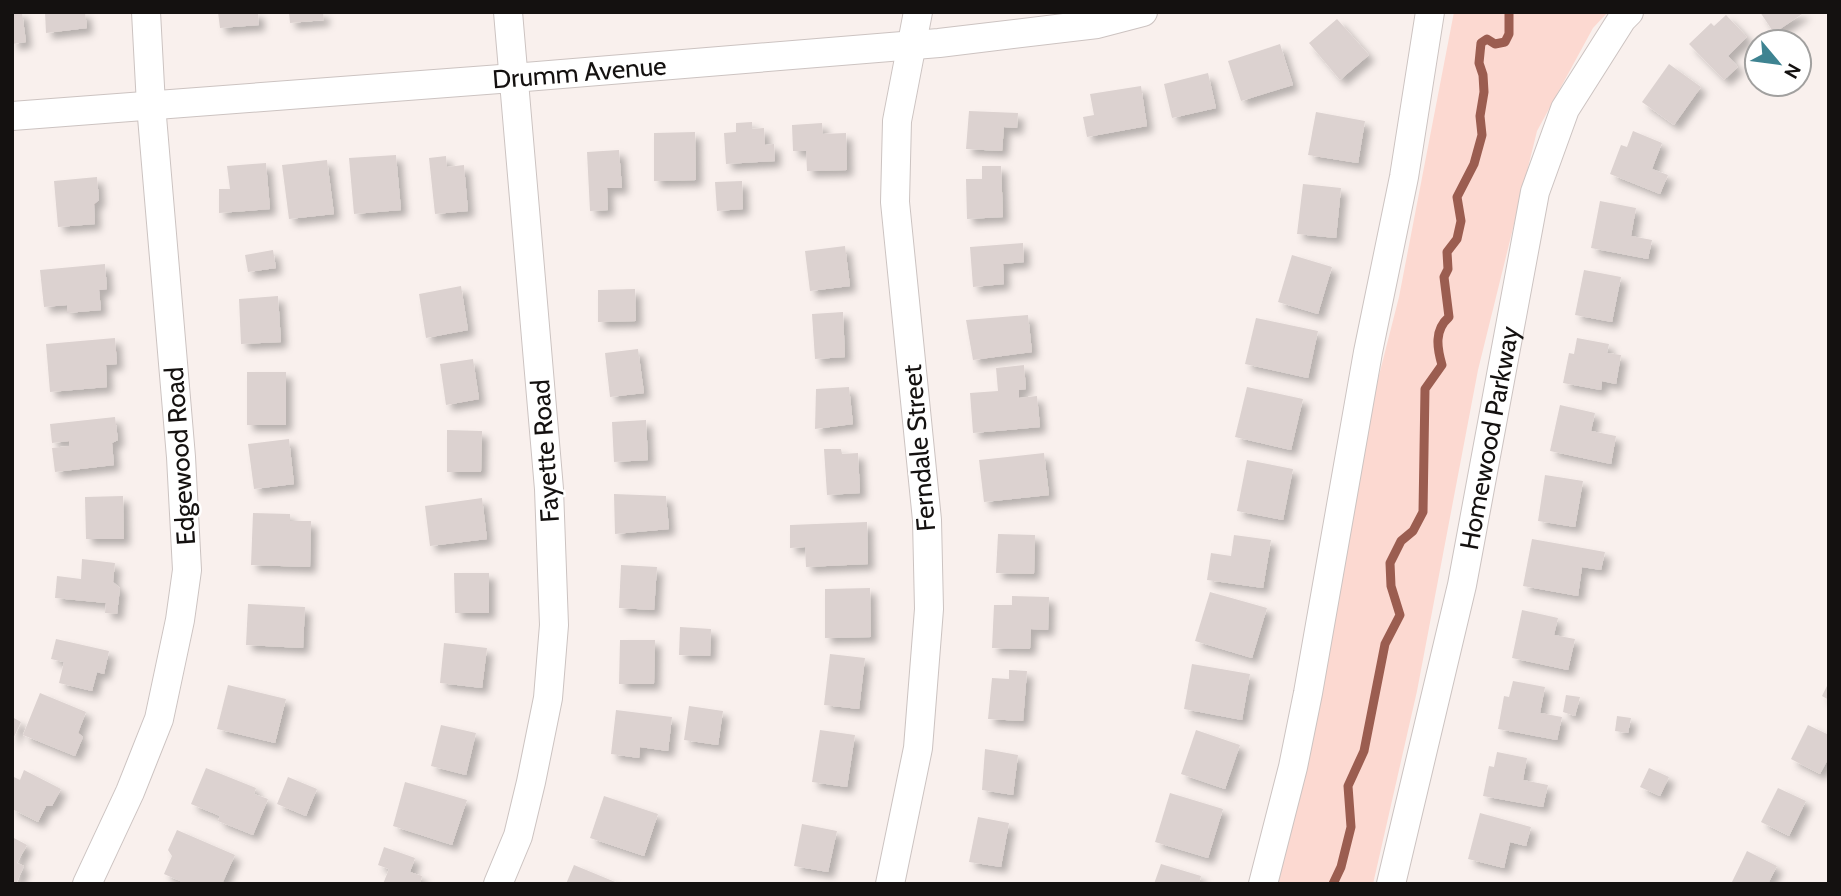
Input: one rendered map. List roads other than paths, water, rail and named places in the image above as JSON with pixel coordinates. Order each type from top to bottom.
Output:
[{"type":"street","name":"Edgewood Road","points":[[87,884],[130,792],[159,719],[180,620],[187,570],[181,457],[151,105],[146,12]]},
{"type":"street","name":"Fayette Road","points":[[498,884],[518,836],[531,782],[547,705],[554,625],[550,489],[508,12]]},
{"type":"street","name":"Ferndale Street","points":[[890,884],[918,748],[929,609],[927,520],[895,202],[897,121],[918,12]]},
{"type":"street","name":"Drumm Avenue","points":[[12,116],[910,45],[1097,24],[1143,12]]},
{"type":"street","points":[[1263,884],[1293,767],[1308,693],[1368,352],[1404,177],[1430,12]]},
{"type":"street","name":"Homewood Parkway","points":[[1391,884],[1462,585],[1535,192],[1565,109],[1629,12]]},
{"type":"waterway","points":[[1333,884],[1341,867],[1351,827],[1348,786],[1364,751],[1385,644],[1400,615],[1391,586],[1390,563],[1401,541],[1413,531],[1423,512],[1425,389],[1442,365],[1438,340],[1441,328],[1449,317],[1444,277],[1448,269],[1447,252],[1457,239],[1461,221],[1457,197],[1474,164],[1482,135],[1480,116],[1484,92],[1479,63],[1481,43],[1487,39],[1495,44],[1505,42],[1509,34],[1509,12]]}]
